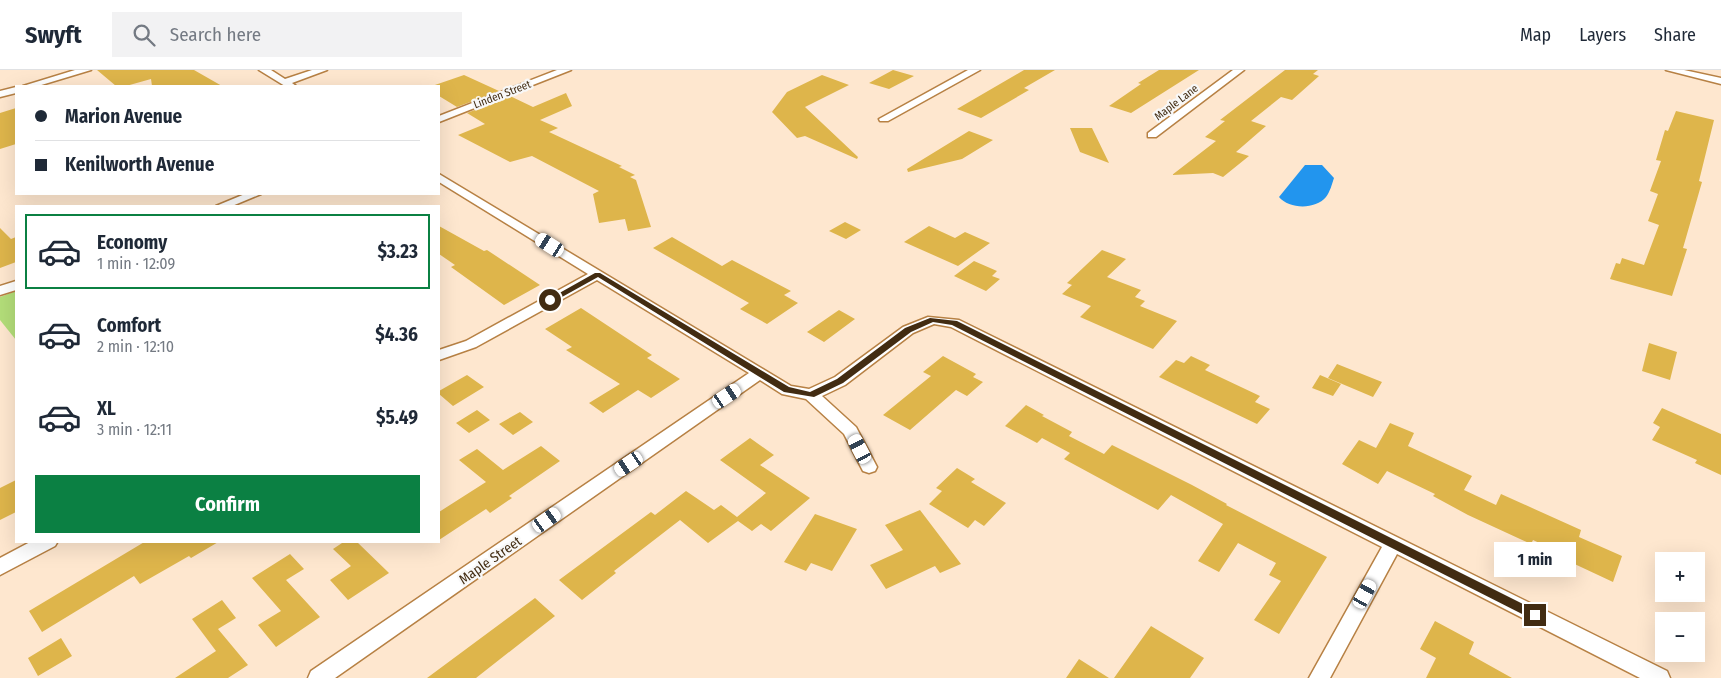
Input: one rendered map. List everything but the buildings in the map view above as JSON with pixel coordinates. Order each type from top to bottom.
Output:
[{"type":"street","points":[[32,85],[86,70]]},
{"type":"street","points":[[264,70],[287,84],[322,70]]},
{"type":"street","name":"Linden Street","points":[[440,118],[566,70]]},
{"type":"street","points":[[884,119],[975,70]]},
{"type":"street","name":"Maple Lane","points":[[1152,135],[1239,70]]},
{"type":"street","points":[[1671,70],[1721,82]]},
{"type":"street","points":[[0,94],[15,90]]},
{"type":"street","points":[[440,178],[787,390],[811,395],[850,431],[869,467]]},
{"type":"street","points":[[225,205],[252,195]]},
{"type":"street","points":[[440,355],[471,344],[598,274]]},
{"type":"street","points":[[0,291],[15,285]]},
{"type":"street","points":[[811,395],[840,381],[908,330],[932,320],[954,323],[1660,678]]},
{"type":"street","name":"Maple Street","points":[[318,678],[760,373]]},
{"type":"street","points":[[0,567],[45,543]]},
{"type":"street","points":[[1319,678],[1393,544]]},
{"type":"green space","points":[[15,291],[15,339],[0,320],[0,297]]},
{"type":"water","points":[[1305,165],[1322,165],[1334,178],[1330,190],[1321,201],[1309,206],[1295,206],[1283,201],[1279,197]]},
{"type":"route","points":[[550,300],[598,274],[787,390],[811,395],[840,381],[908,330],[932,320],[954,323],[1535,615]]}]
